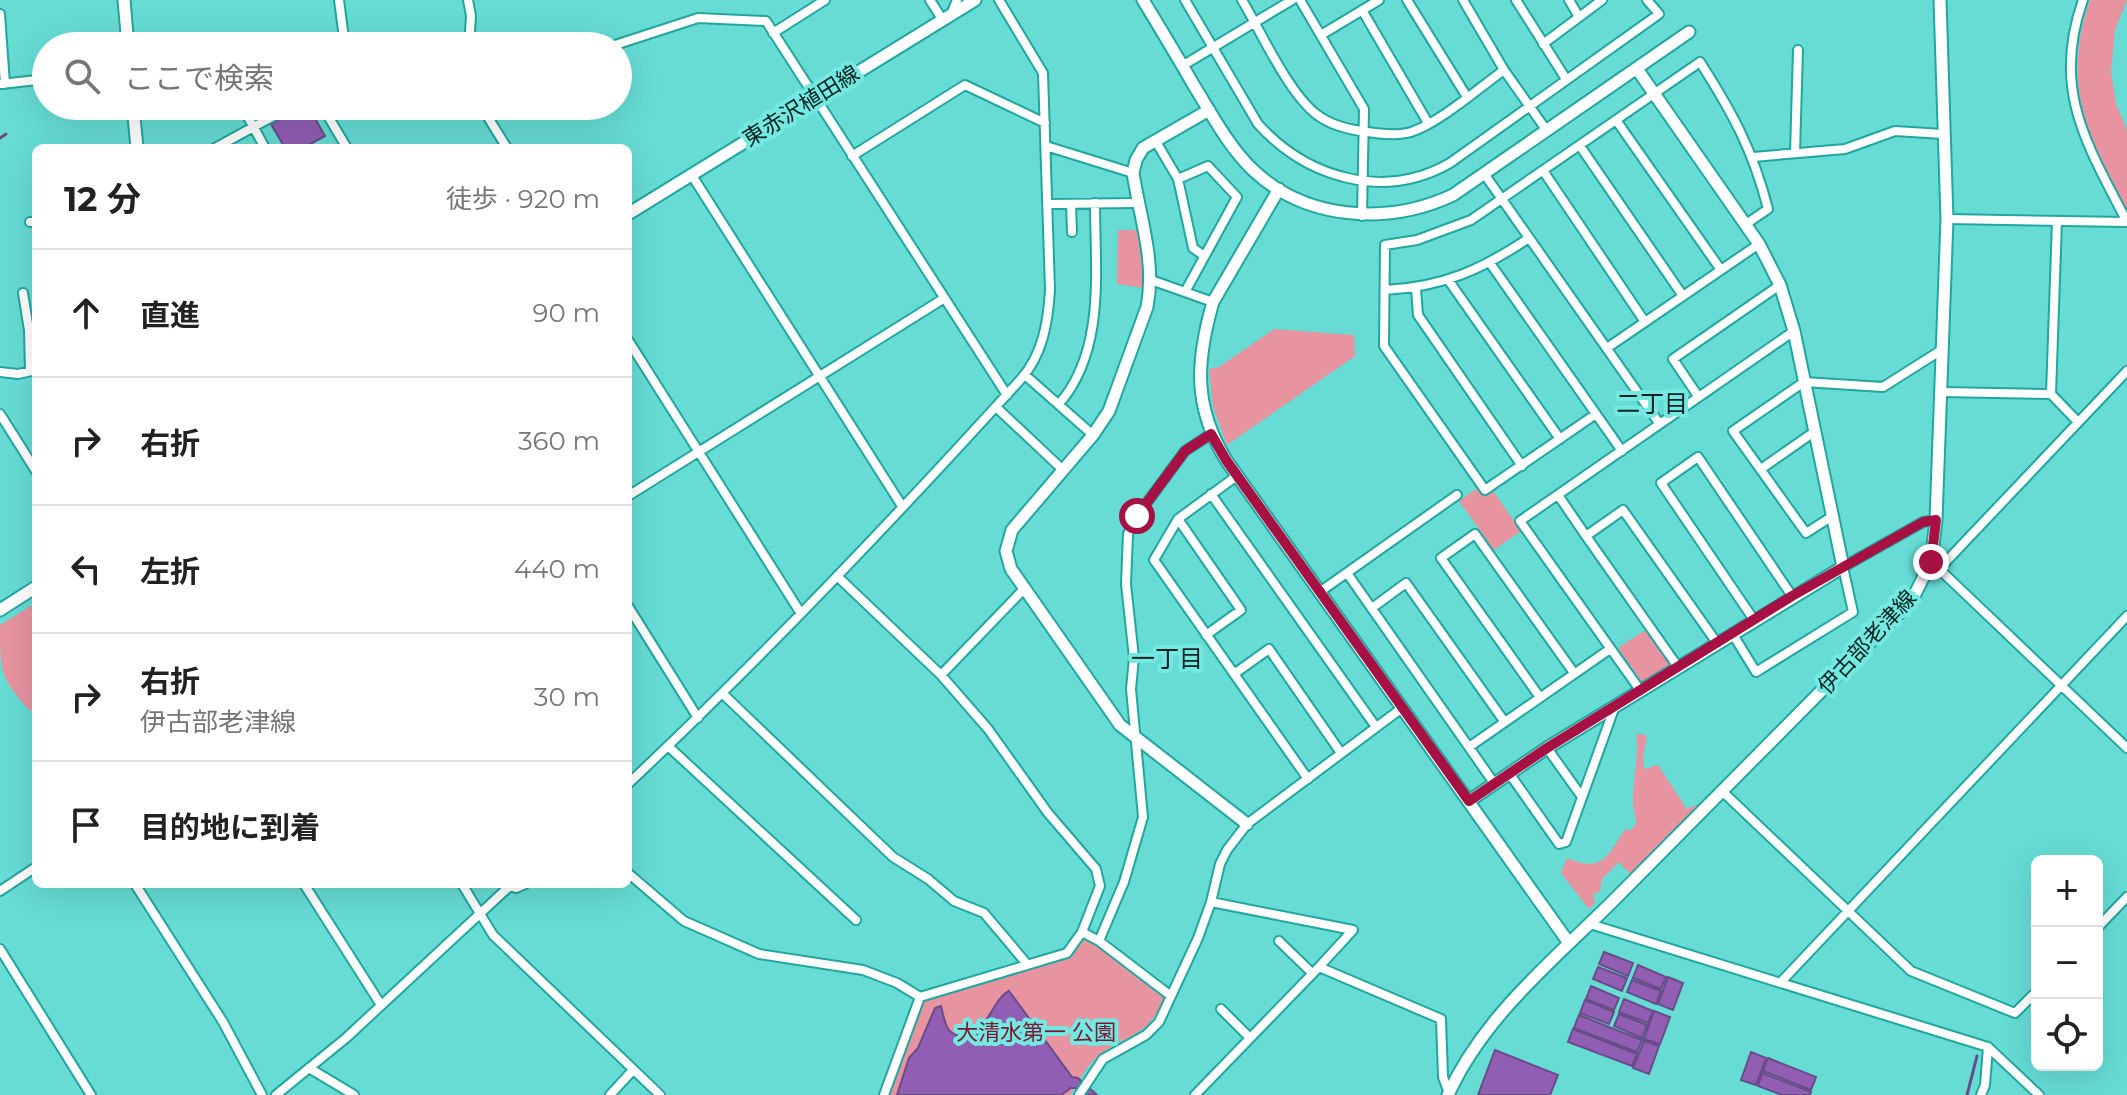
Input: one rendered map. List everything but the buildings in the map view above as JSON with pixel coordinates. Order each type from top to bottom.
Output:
[{"type":"street","points":[[124,0],[127,32]]},
{"type":"street","points":[[339,0],[343,32]]},
{"type":"street","points":[[468,0],[470,32]]},
{"type":"street","points":[[773,33],[825,0]]},
{"type":"street","points":[[930,0],[947,16],[957,0]]},
{"type":"street","name":"東赤沢植田線","points":[[632,211],[975,0]]},
{"type":"street","points":[[632,780],[723,694],[837,576],[1007,395],[1025,375],[1038,353],[1047,322],[1050,290],[1043,73],[999,0]]},
{"type":"street","points":[[1143,0],[1209,110],[1253,170],[1279,189],[1320,207],[1362,216],[1413,210],[1436,203],[1485,175],[1689,32]]},
{"type":"street","points":[[1185,0],[1258,124],[1309,164],[1337,175],[1362,180],[1415,179],[1436,171],[1659,14],[1647,0]]},
{"type":"street","points":[[1242,0],[1298,96],[1315,113],[1333,124],[1364,132],[1411,132],[1504,70]]},
{"type":"street","points":[[1182,66],[1292,0]]},
{"type":"street","points":[[1300,0],[1364,109],[1362,216]]},
{"type":"street","points":[[1321,35],[1379,0]]},
{"type":"street","points":[[1407,0],[1467,97]]},
{"type":"street","points":[[1463,0],[1504,70],[1547,131]]},
{"type":"street","points":[[1516,0],[1566,79]]},
{"type":"street","points":[[1569,0],[1579,17]]},
{"type":"street","points":[[1543,44],[1602,0]]},
{"type":"street","name":"伊古部老津線","points":[[1448,1094],[1480,1038],[1569,943],[1912,600],[1935,566],[1947,219],[1940,0]]},
{"type":"street","points":[[1947,219],[2127,222],[2088,146],[2078,122],[2072,94],[2069,65],[2072,38],[2083,0]]},
{"type":"street","points":[[1362,10],[1428,123]]},
{"type":"street","points":[[0,14],[3,84],[32,81]]},
{"type":"street","points":[[632,39],[698,18],[766,21],[1007,395]]},
{"type":"street","points":[[1795,153],[1798,50]]},
{"type":"street","points":[[1596,414],[1485,490],[1384,346],[1385,245],[1443,233],[1471,220],[1700,62],[1731,110],[1753,157],[1768,209],[1746,224]]},
{"type":"street","points":[[1637,69],[1746,224],[1780,285],[1794,331],[1853,612],[1756,672],[1732,633]]},
{"type":"street","points":[[852,156],[965,85],[1045,123]]},
{"type":"street","points":[[1209,110],[1155,140],[1139,153],[1133,173],[1150,257],[1147,307],[1115,397],[1093,435],[1012,530],[1008,540],[1008,560],[1024,589],[1106,709],[1133,737],[1247,824]]},
{"type":"street","points":[[134,120],[137,144]]},
{"type":"street","points":[[249,120],[263,144]]},
{"type":"street","points":[[222,144],[266,120]]},
{"type":"street","points":[[330,120],[345,144]]},
{"type":"street","points":[[490,120],[505,144]]},
{"type":"street","points":[[1616,120],[1721,270]]},
{"type":"street","points":[[1753,157],[1845,149],[1895,131],[1943,134]]},
{"type":"street","points":[[1155,140],[1178,179],[1193,248],[1203,255]]},
{"type":"street","points":[[1046,146],[1133,173]]},
{"type":"street","points":[[1580,146],[1683,296]]},
{"type":"street","points":[[1178,179],[1208,166],[1237,197],[1185,292]]},
{"type":"street","points":[[1544,172],[1645,322]]},
{"type":"street","points":[[691,174],[902,506]]},
{"type":"street","points":[[1485,175],[1659,423]]},
{"type":"street","points":[[1279,189],[1213,302],[1201,344],[1203,403],[1211,434],[1569,943]]},
{"type":"street","points":[[1059,404],[1074,385],[1094,328],[1095,203]]},
{"type":"street","points":[[1049,204],[1138,203]]},
{"type":"street","points":[[1071,204],[1072,232]]},
{"type":"street","points":[[2051,394],[2057,221]]},
{"type":"street","points":[[1385,290],[1416,289],[1449,281],[1490,263],[1529,238]]},
{"type":"street","points":[[1607,348],[1759,244]]},
{"type":"street","points":[[1490,263],[1622,451]]},
{"type":"street","points":[[1151,280],[1213,302]]},
{"type":"street","points":[[1449,281],[1560,439]]},
{"type":"street","points":[[1698,396],[1673,359],[1780,285]]},
{"type":"street","points":[[1416,289],[1418,315],[1522,466]]},
{"type":"street","points":[[23,293],[32,360]]},
{"type":"street","points":[[632,493],[943,299]]},
{"type":"street","points":[[1640,690],[1520,521],[1794,331]]},
{"type":"street","points":[[632,346],[800,612]]},
{"type":"street","points":[[1831,517],[1806,533],[1733,431],[1804,382],[1883,387],[1944,348]]},
{"type":"street","points":[[0,372],[18,374],[32,370]]},
{"type":"street","points":[[2127,371],[1935,566],[2127,748]]},
{"type":"street","points":[[1025,375],[1093,435]]},
{"type":"street","points":[[1942,392],[2051,394],[2078,422]]},
{"type":"street","points":[[996,407],[1063,470]]},
{"type":"street","points":[[0,414],[32,465]]},
{"type":"street","points":[[1761,469],[1814,432]]},
{"type":"street","points":[[1099,941],[1124,882],[1143,817],[1133,737],[1131,689],[1134,658],[1126,584],[1128,534],[1137,516],[1185,451],[1211,434]]},
{"type":"street","points":[[1754,620],[1661,483],[1698,457],[1792,596]]},
{"type":"street","points":[[1238,475],[1178,519],[1154,560],[1308,779]]},
{"type":"street","points":[[1211,494],[1376,727]]},
{"type":"street","points":[[1321,591],[1457,495]]},
{"type":"street","points":[[1558,495],[1678,667]]},
{"type":"street","points":[[1586,536],[1623,510],[1717,643]]},
{"type":"street","points":[[1178,519],[1241,610],[1206,635]]},
{"type":"street","points":[[1469,801],[1547,748],[1792,596],[1923,522],[1936,520]]},
{"type":"street","points":[[1539,696],[1441,558],[1475,534],[1574,673]]},
{"type":"street","points":[[1347,573],[1494,783]]},
{"type":"street","points":[[632,876],[684,921],[759,954],[863,970],[897,983],[920,997],[1067,953],[1082,932],[1100,886],[1096,869],[1048,813],[988,729],[941,675],[837,576]]},
{"type":"street","points":[[1372,608],[1406,583],[1504,721]]},
{"type":"street","points":[[941,675],[1024,589]]},
{"type":"street","points":[[0,610],[32,590]]},
{"type":"street","points":[[632,612],[698,718]]},
{"type":"street","points":[[1780,983],[2127,616]]},
{"type":"street","points":[[1234,674],[1269,649],[1341,753]]},
{"type":"street","points":[[1469,747],[1610,649]]},
{"type":"street","points":[[723,694],[893,857],[928,879],[954,901],[984,913],[1027,964]]},
{"type":"street","points":[[1509,773],[1559,844],[1566,842],[1615,706]]},
{"type":"street","points":[[1080,1094],[1103,1059],[1146,1035],[1159,1022],[1211,902],[1220,864],[1247,824],[1402,708]]},
{"type":"street","points":[[668,746],[856,920]]},
{"type":"street","points":[[1547,748],[1582,797]]},
{"type":"street","points":[[1722,791],[1911,971],[2015,1013],[2031,997]]},
{"type":"street","points":[[0,891],[32,870]]},
{"type":"street","points":[[138,888],[223,1022],[262,1095]]},
{"type":"street","points":[[307,888],[381,1005]]},
{"type":"street","points":[[464,888],[493,935],[660,1095]]},
{"type":"street","points":[[276,1095],[381,1005],[508,888]]},
{"type":"street","points":[[2098,927],[2127,897]]},
{"type":"street","points":[[1195,1095],[1353,930],[1211,902]]},
{"type":"street","points":[[1590,924],[1988,1047],[2039,1095]]},
{"type":"street","points":[[1082,932],[1099,941],[1171,996]]},
{"type":"street","points":[[1279,941],[1315,970],[1441,1019],[1443,1077],[1448,1094]]},
{"type":"street","points":[[0,949],[91,1095]]},
{"type":"street","points":[[884,1095],[920,997]]},
{"type":"street","points":[[1221,1009],[1249,1037]]},
{"type":"street","points":[[1981,1095],[1985,1085],[1988,1047]]},
{"type":"street","points":[[309,1068],[354,1095]]},
{"type":"street","points":[[610,1095],[633,1070]]},
{"type":"green space","points":[[2090,0],[2127,0],[2115,30],[2111,72],[2116,104],[2127,130],[2127,213],[2101,159],[2083,111],[2078,60],[2081,32]]},
{"type":"green space","points":[[1118,230],[1138,230],[1146,263],[1143,288],[1117,284]]},
{"type":"green space","points":[[1274,329],[1354,335],[1355,356],[1227,445],[1213,407],[1209,369],[1219,367]]},
{"type":"green space","points":[[1479,487],[1486,496],[1493,491],[1521,531],[1494,550],[1459,501]]},
{"type":"green space","points":[[32,605],[30,711],[4,673],[0,625]]},
{"type":"green space","points":[[1647,629],[1671,667],[1642,682],[1618,648]]},
{"type":"green space","points":[[1636,735],[1647,736],[1644,769],[1658,765],[1687,809],[1701,803],[1703,805],[1630,874],[1619,862],[1602,879],[1600,891],[1593,895],[1595,903],[1589,909],[1561,873],[1567,858],[1588,864],[1602,860],[1625,829],[1630,831],[1636,823],[1633,803]]},
{"type":"green space","name":"大清水第一 公園","points":[[1086,938],[1165,999],[1141,1030],[1095,1059],[1070,1095],[886,1095],[923,999],[1070,956]]},
{"type":"shaded area","points":[[278,120],[316,120],[325,136],[310,144],[283,144],[271,124]]},
{"type":"shaded area","points":[[1604,952],[1633,963],[1628,976],[1599,964]]},
{"type":"shaded area","points":[[1638,965],[1666,977],[1661,989],[1633,978]]},
{"type":"shaded area","points":[[1598,967],[1627,978],[1622,991],[1593,979]]},
{"type":"shaded area","points":[[1668,977],[1683,983],[1673,1010],[1658,1004]]},
{"type":"shaded area","points":[[1632,980],[1661,991],[1656,1004],[1627,992]]},
{"type":"shaded area","points":[[1591,986],[1619,998],[1614,1010],[1586,999]]},
{"type":"shaded area","points":[[1009,991],[1072,1077],[1078,1078],[1097,1095],[1086,1095],[1080,1088],[1071,1088],[1061,1095],[897,1095],[909,1058],[918,1048],[935,1008],[941,1006],[951,1032],[969,1039]]},
{"type":"shaded area","points":[[1624,999],[1653,1011],[1648,1023],[1619,1012]]},
{"type":"shaded area","points":[[1585,1000],[1614,1012],[1609,1024],[1580,1013]]},
{"type":"shaded area","points":[[1654,1011],[1670,1017],[1660,1044],[1644,1039]]},
{"type":"shaded area","points":[[1619,1014],[1647,1025],[1642,1038],[1614,1026]]},
{"type":"shaded area","points":[[1579,1015],[1642,1040],[1637,1052],[1574,1028]]},
{"type":"shaded area","points":[[1573,1029],[1637,1054],[1632,1066],[1568,1042]]},
{"type":"shaded area","points":[[1644,1041],[1659,1046],[1649,1074],[1633,1068]]},
{"type":"shaded area","points":[[1495,1050],[1558,1075],[1550,1095],[1478,1095]]},
{"type":"shaded area","points":[[1751,1052],[1766,1058],[1756,1085],[1741,1080]]},
{"type":"shaded area","points":[[1768,1058],[1816,1077],[1811,1090],[1763,1071]]},
{"type":"shaded area","points":[[1762,1073],[1811,1092],[1810,1095],[1782,1095],[1758,1086]]},
{"type":"waterway","points":[[0,138],[6,134]]},
{"type":"waterway","points":[[1967,1095],[1977,1056]]},
{"type":"district","name":"二丁目","points":[[1652,403]]},
{"type":"district","name":"一丁目","points":[[1167,658]]},
{"type":"route","points":[[1137,516],[1185,451],[1211,434],[1226,460],[1469,801],[1547,748],[1792,596],[1923,522],[1936,520],[1931,562]]}]
